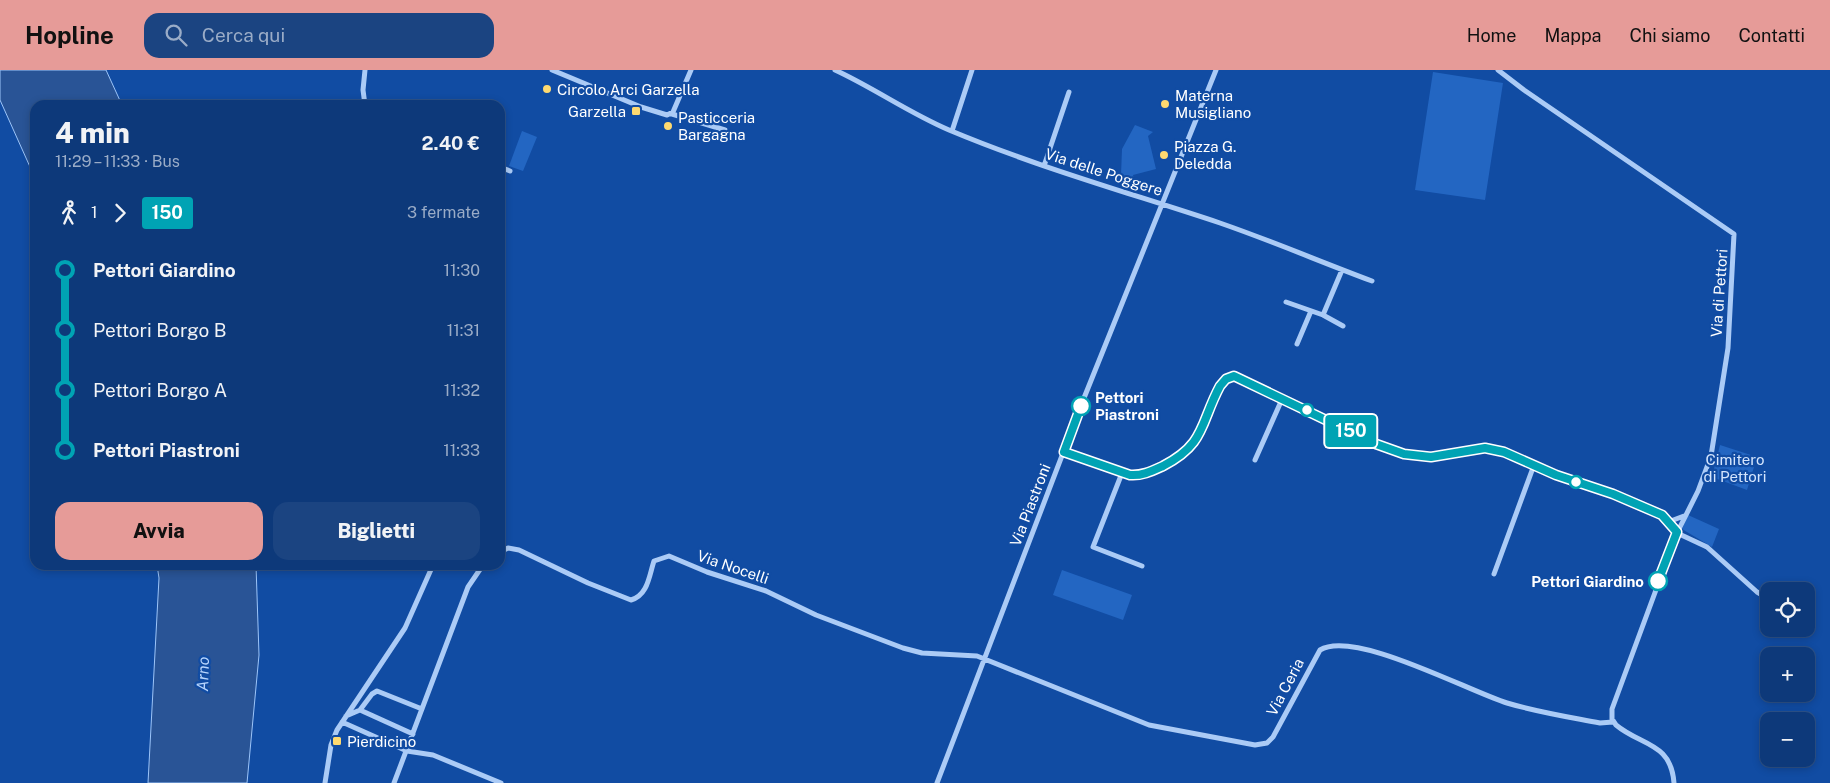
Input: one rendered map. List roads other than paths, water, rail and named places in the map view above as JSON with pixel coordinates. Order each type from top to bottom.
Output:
[{"type":"street","points":[[364,100],[363,90],[365,70]]},
{"type":"street","points":[[552,70],[641,107],[725,130]]},
{"type":"street","points":[[672,114],[691,70]]},
{"type":"street","name":"Via delle Poggere","points":[[835,70],[865,84],[921,117],[952,131],[1044,166],[1223,224],[1372,281]]},
{"type":"street","points":[[952,131],[972,70]]},
{"type":"street","name":"Via Piastroni","points":[[937,783],[1064,452],[1216,70]]},
{"type":"street","name":"Via di Pettori","points":[[1498,70],[1524,90],[1734,234],[1728,348],[1711,456],[1698,491],[1677,532],[1620,683],[1612,709],[1613,722]]},
{"type":"street","points":[[1044,166],[1069,92]]},
{"type":"street","points":[[505,170],[510,172]]},
{"type":"street","points":[[1323,315],[1342,270]]},
{"type":"street","points":[[1286,302],[1323,315],[1343,326]]},
{"type":"street","points":[[1297,344],[1311,311]]},
{"type":"street","points":[[1064,452],[1122,473],[1136,475],[1146,473],[1190,449],[1197,439],[1220,386],[1229,377],[1240,377],[1376,444],[1404,454],[1431,457],[1485,448],[1504,452],[1534,466],[1613,494],[1662,515],[1677,532],[1707,547],[1760,594]]},
{"type":"street","points":[[1255,460],[1283,397]]},
{"type":"street","points":[[1494,574],[1534,466]]},
{"type":"street","points":[[1122,473],[1093,547],[1142,566]]},
{"type":"street","points":[[1668,522],[1685,515]]},
{"type":"street","name":"Via Nocelli","points":[[505,550],[508,548],[519,550],[588,583],[630,600],[641,595],[646,588],[654,561],[669,556],[707,572],[766,591],[816,615],[902,648],[922,653],[967,654],[985,658]]},
{"type":"street","points":[[325,783],[331,745],[342,722],[405,628],[430,570]]},
{"type":"street","points":[[394,783],[408,751],[412,734],[468,587],[480,570]]},
{"type":"street","name":"Via Ceria","points":[[985,658],[1149,725],[1255,745],[1267,744],[1320,650],[1335,645],[1398,659],[1474,692],[1507,703],[1600,723],[1613,722]]},
{"type":"street","points":[[346,716],[360,710],[372,694],[377,691],[422,709]]},
{"type":"street","points":[[360,710],[412,734]]},
{"type":"street","points":[[342,722],[408,751],[433,755],[501,783]]},
{"type":"street","points":[[1613,722],[1619,728],[1662,753],[1671,766],[1674,783]]},
{"type":"water","points":[[0,70],[106,70],[120,100],[30,100],[30,167],[0,100]]},
{"type":"water","name":"Arno","points":[[158,570],[256,570],[259,655],[247,783],[148,783],[159,578]]},
{"type":"place","name":"Circolo Arci Garzella","points":[[547,89]]},
{"type":"place","name":"Materna Musigliano","points":[[1165,104]]},
{"type":"place","name":"Garzella","points":[[636,111]]},
{"type":"place","name":"Pasticceria Bargagna","points":[[668,126]]},
{"type":"place","name":"Piazza G. Deledda","points":[[1164,155]]},
{"type":"place","name":"Pettori Piastroni","points":[[1081,406]]},
{"type":"place","name":"Pettori Giardino","points":[[1658,581]]},
{"type":"place","name":"Pierdicino","points":[[337,741]]},
{"type":"park label","name":"Cimitero di Pettori","points":[[1735,468]]}]
